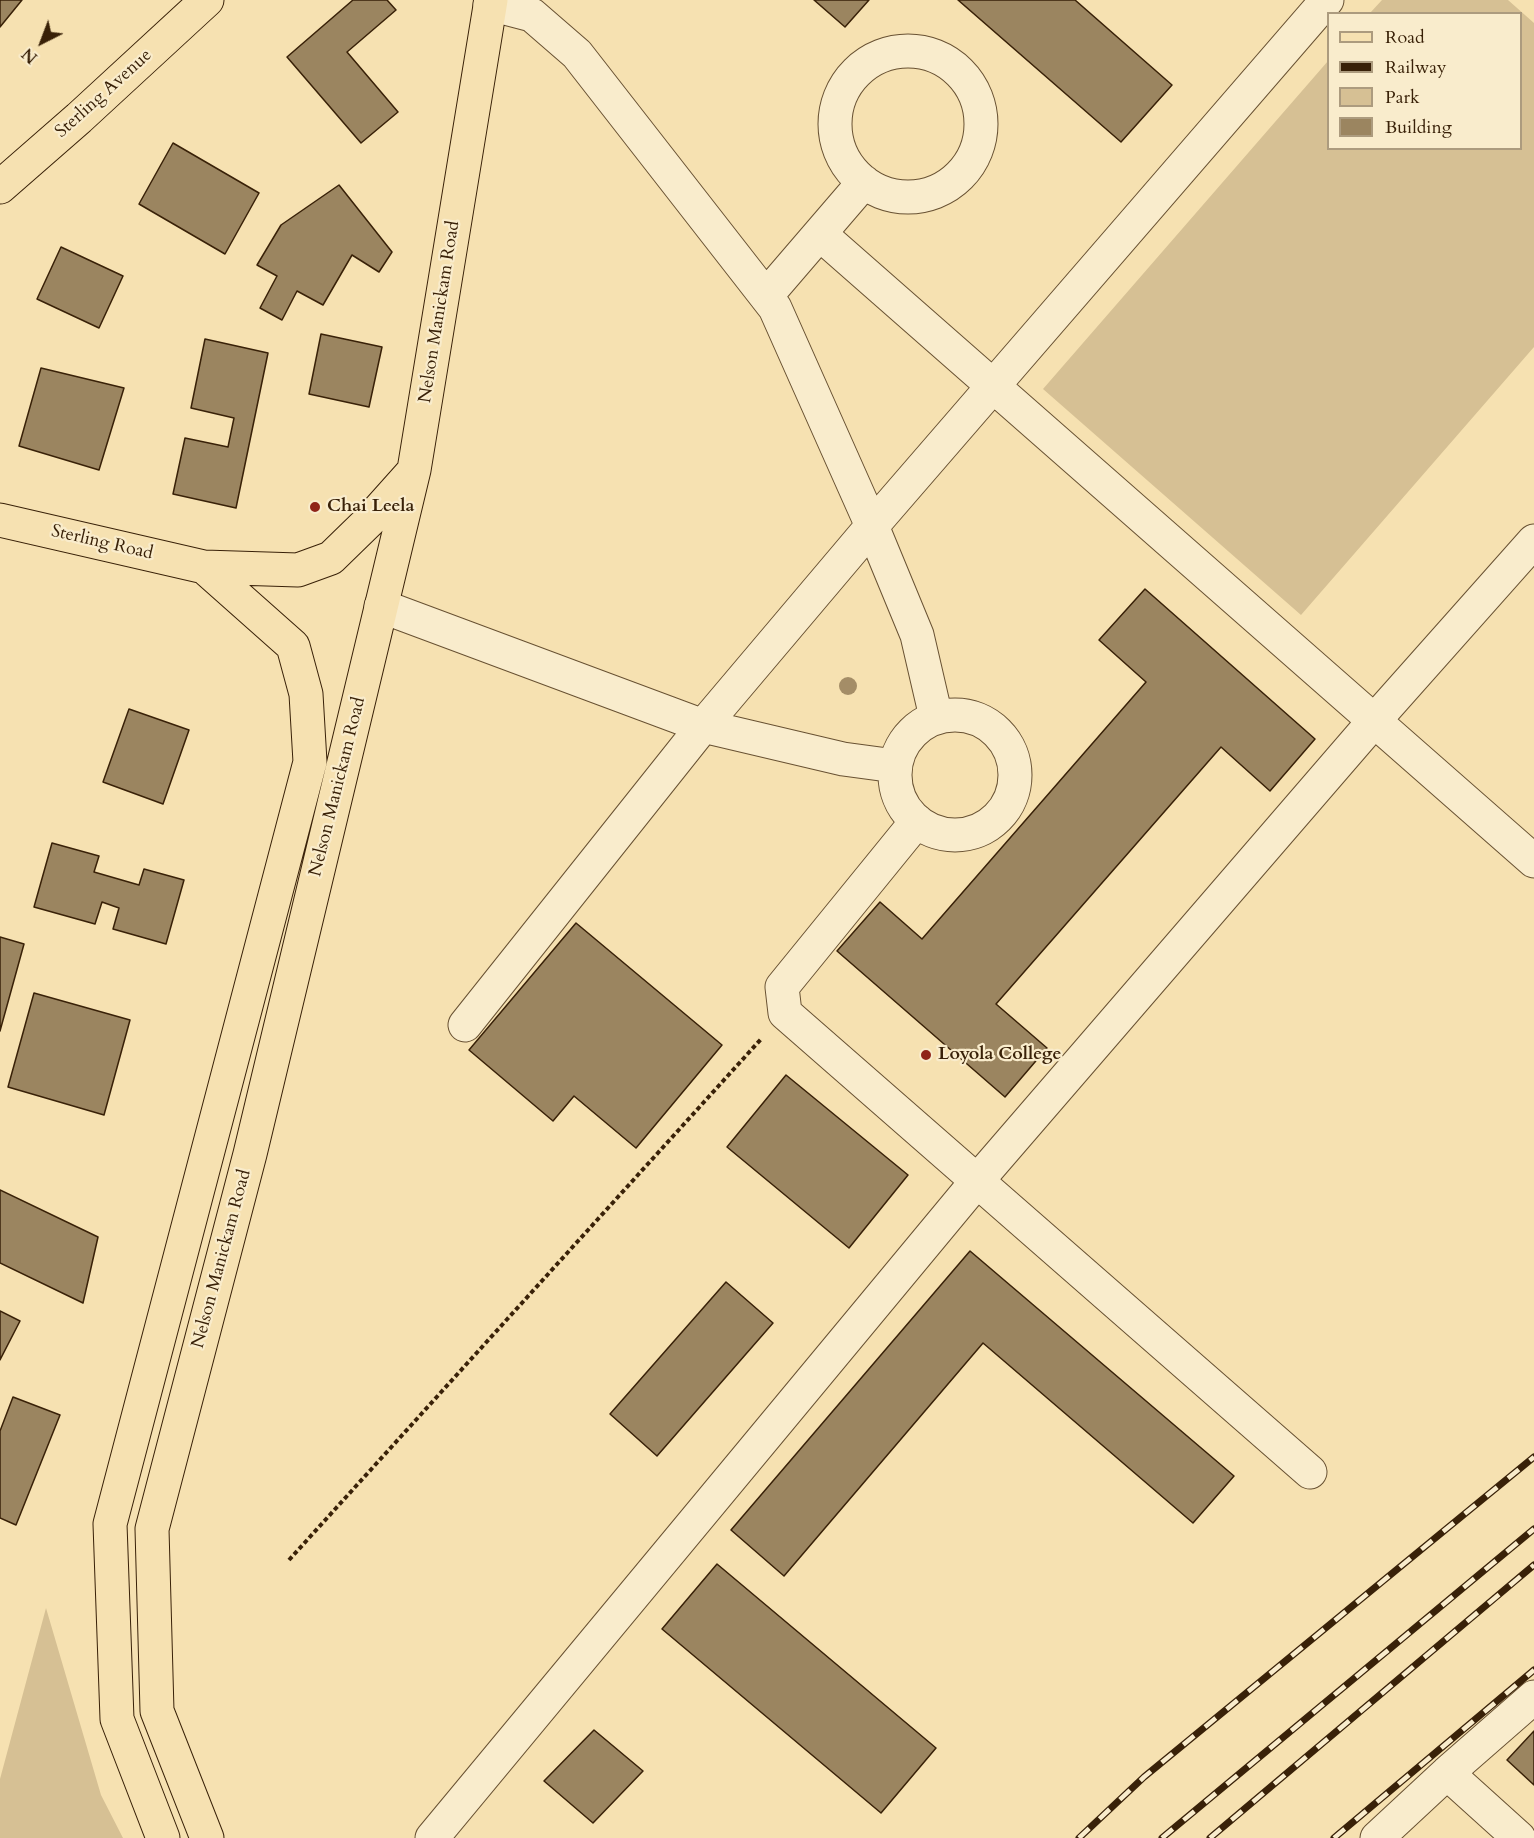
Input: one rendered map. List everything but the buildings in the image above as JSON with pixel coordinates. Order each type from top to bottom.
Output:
[{"type":"main road","name":"Sterling Avenue","points":[[0,187],[207,0]]},
{"type":"main road","name":"Nelson Manickam Road","points":[[207,1838],[157,1711],[152,1529],[250,1154],[414,470],[490,2]]},
{"type":"main road","name":"Sterling Road","points":[[0,520],[204,567],[298,570],[331,558],[414,470]]},
{"type":"main road","name":"Nelson Manickam Road","points":[[163,1838],[117,1719],[110,1524],[310,762],[306,694],[293,646],[204,567]]},
{"type":"main road","points":[[112,1566],[153,1566]]},
{"type":"street","points":[[465,1025],[704,726],[872,526],[1327,0]]},
{"type":"street","points":[[490,2],[532,15],[577,54],[775,308],[872,526],[916,634],[936,717]]},
{"type":"street","points":[[895,52],[919,52],[942,59],[961,74],[975,94],[981,117],[980,141],[971,163],[955,181],[933,193],[910,198],[886,194],[864,182],[848,165],[837,143],[835,119],[840,95],[853,75],[872,60],[895,52]]},
{"type":"street","points":[[766,296],[864,182]]},
{"type":"street","points":[[820,234],[1534,861]]},
{"type":"street","points":[[432,1838],[977,1181],[1374,721],[1534,541]]},
{"type":"street","points":[[381,606],[704,726],[843,759],[895,766]]},
{"type":"street","points":[[955,714],[974,717],[991,726],[1005,740],[1013,758],[1016,776],[1012,795],[1003,812],[989,825],[972,833],[953,835],[943,833],[934,831],[917,821],[904,806],[896,786],[895,766],[903,745],[917,728],[936,717],[955,714]]},
{"type":"street","points":[[917,821],[782,987],[785,1013],[1310,1472]]},
{"type":"street","points":[[1377,1838],[1534,1697]]},
{"type":"street","points":[[1447,1773],[1519,1838]]},
{"type":"path","points":[[289,1560],[785,1013]]},
{"type":"green space","points":[[1382,0],[1508,0],[1522,12],[1371,12]]},
{"type":"green space","points":[[1522,12],[1534,23],[1534,347],[1301,615],[1043,389],[1327,62],[1327,150],[1522,150]]},
{"type":"green space","points":[[46,1608],[101,1795],[123,1838],[0,1838],[0,1779]]},
{"type":"railway","points":[[1079,1838],[1144,1777],[1534,1457]]},
{"type":"railway","points":[[1162,1838],[1534,1529]]},
{"type":"railway","points":[[1210,1838],[1534,1565]]},
{"type":"railway","points":[[1334,1838],[1534,1670]]},
{"type":"place","name":"Chai Leela","points":[[315,507]]},
{"type":"place","name":"Loyola College","points":[[926,1055]]}]
